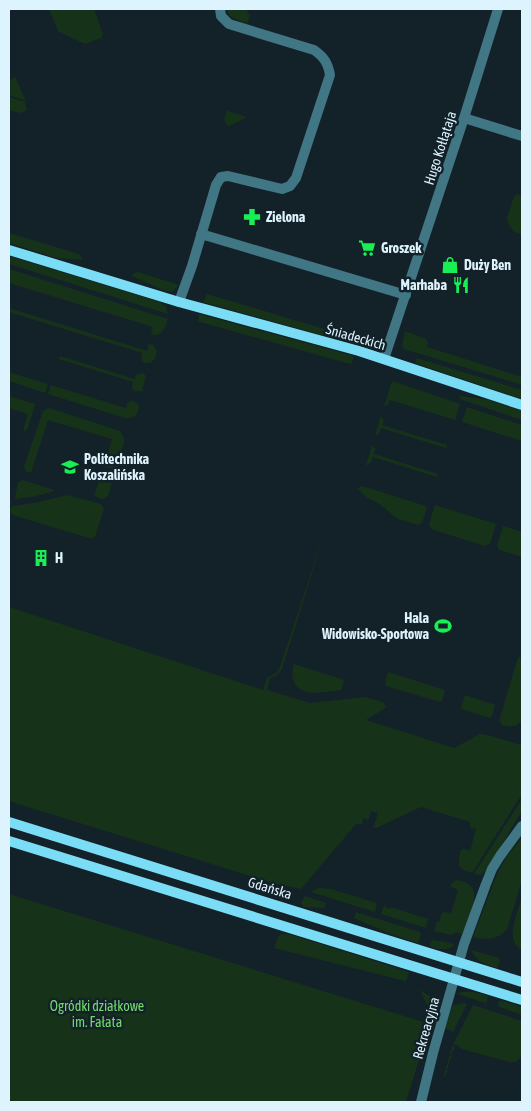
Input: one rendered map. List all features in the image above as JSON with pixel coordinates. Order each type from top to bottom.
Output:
[{"type":"main road","name":"Śniadeckich","points":[[9,250],[179,302],[359,351],[522,405]]},
{"type":"main road","name":"Gdańska","points":[[9,822],[522,982]]},
{"type":"main road","points":[[9,841],[522,1000]]},
{"type":"street","points":[[179,302],[192,266],[216,185],[221,177],[228,176],[282,189],[290,186],[296,178],[304,156],[330,75],[328,65],[323,57],[314,50],[230,24],[221,16],[220,9]]},
{"type":"street","name":"Hugo Kołłątaja","points":[[384,359],[498,9]]},
{"type":"street","points":[[464,118],[522,136]]},
{"type":"street","points":[[201,234],[406,295]]},
{"type":"street","name":"Rekreacyjna","points":[[421,1102],[433,1053],[470,927],[492,869],[522,826]]},
{"type":"green space","points":[[49,9],[94,9],[103,34],[101,38],[85,44],[58,31]]},
{"type":"green space","points":[[226,9],[246,9],[250,16],[247,24],[231,17]]},
{"type":"green space","points":[[15,77],[26,101],[9,95],[11,79]]},
{"type":"green space","points":[[9,97],[25,102],[27,110],[21,113],[9,110]]},
{"type":"green space","points":[[227,111],[247,117],[229,126],[224,120]]},
{"type":"green space","points":[[517,194],[522,195],[522,235],[513,231],[507,218],[514,196]]},
{"type":"green space","points":[[9,233],[79,254],[82,260],[57,258],[9,243]]},
{"type":"green space","points":[[9,256],[160,302],[166,306],[168,314],[9,264]]},
{"type":"green space","points":[[9,269],[168,319],[161,333],[151,335],[153,327],[9,283]]},
{"type":"green space","points":[[138,272],[179,285],[173,291],[165,291],[132,276]]},
{"type":"green space","points":[[207,294],[358,339],[359,342],[358,345],[203,302]]},
{"type":"green space","points":[[9,308],[147,351],[149,344],[153,345],[157,351],[156,356],[154,360],[145,363],[142,361],[142,353],[9,312]]},
{"type":"green space","points":[[199,314],[354,356],[352,363],[200,322],[198,321]]},
{"type":"green space","points":[[405,331],[426,339],[428,342],[427,347],[522,377],[522,385],[404,349],[402,346]]},
{"type":"green space","points":[[60,356],[134,379],[137,374],[143,373],[146,376],[142,391],[134,391],[132,387],[133,382],[59,359]]},
{"type":"green space","points":[[417,358],[522,390],[522,399],[415,363]]},
{"type":"green space","points":[[9,372],[48,384],[45,393],[9,381]]},
{"type":"green space","points":[[392,381],[460,404],[455,420],[390,400],[388,405],[384,406]]},
{"type":"green space","points":[[51,385],[126,408],[128,402],[133,401],[138,404],[138,413],[125,418],[48,394]]},
{"type":"green space","points":[[9,396],[35,404],[28,428],[25,431],[23,430],[28,414],[9,408]]},
{"type":"green space","points":[[459,396],[485,399],[522,411],[522,420],[460,399]]},
{"type":"green space","points":[[467,407],[522,425],[522,441],[462,422]]},
{"type":"green space","points":[[49,408],[120,431],[124,438],[124,443],[116,467],[113,469],[104,466],[112,439],[48,420],[31,473],[25,471],[24,466],[43,411]]},
{"type":"green space","points":[[381,416],[384,420],[382,425],[447,445],[446,448],[381,428],[379,434],[375,435]]},
{"type":"green space","points":[[372,445],[375,449],[374,454],[438,474],[437,477],[373,457],[371,462],[366,465]]},
{"type":"green space","points":[[101,474],[109,477],[112,482],[108,496],[103,499],[94,496]]},
{"type":"green space","points":[[23,480],[55,491],[16,499],[18,483]]},
{"type":"green space","points":[[362,486],[426,506],[422,523],[418,525],[398,519],[378,503],[366,497],[358,489]]},
{"type":"green space","points":[[67,495],[101,504],[104,509],[95,537],[92,539],[13,515],[10,511],[13,506]]},
{"type":"green space","points":[[435,505],[496,524],[490,544],[485,546],[431,529],[429,525]]},
{"type":"green space","points":[[329,519],[282,669],[277,675],[270,678],[267,690],[310,703],[365,697],[383,702],[386,707],[366,720],[454,748],[480,734],[522,745],[522,794],[472,873],[459,865],[459,859],[461,850],[470,851],[476,829],[470,828],[470,822],[421,807],[376,828],[373,828],[378,813],[371,811],[368,820],[363,818],[362,824],[356,824],[301,889],[276,884],[9,801],[9,607],[263,690],[267,678],[276,673],[280,667]]},
{"type":"green space","points":[[503,526],[522,532],[522,557],[499,550],[497,546]]},
{"type":"green space","points":[[518,657],[522,658],[522,720],[515,726],[502,725],[499,721]]},
{"type":"green space","points":[[294,664],[344,680],[341,690],[316,693],[304,691],[295,684],[293,679]]},
{"type":"green space","points":[[388,672],[445,690],[442,701],[386,686]]},
{"type":"green space","points":[[465,695],[495,705],[492,716],[489,718],[462,709]]},
{"type":"green space","points":[[522,799],[522,811],[485,872],[480,875],[474,874]]},
{"type":"green space","points":[[522,838],[522,880],[507,929],[500,935],[492,938],[473,937],[498,872],[507,856]]},
{"type":"green space","points":[[456,880],[472,887],[474,894],[472,910],[462,934],[457,932],[451,935],[434,931],[442,913],[451,913],[458,890],[451,887],[451,884]]},
{"type":"green space","points":[[318,888],[331,889],[377,903],[375,912],[311,892]]},
{"type":"green space","name":"Ogródki działkowe im. Fałata","points":[[9,894],[430,1024],[406,1102],[9,1102]]},
{"type":"green space","points":[[305,896],[326,903],[324,908],[303,907],[301,902]]},
{"type":"green space","points":[[522,897],[522,950],[516,945],[513,928]]},
{"type":"green space","points":[[384,905],[390,909],[391,907],[428,919],[426,928],[381,914]]},
{"type":"green space","points":[[356,912],[420,932],[418,943],[393,935],[354,918]]},
{"type":"green space","points":[[282,934],[292,935],[409,972],[407,979],[405,981],[274,948],[278,937]]},
{"type":"green space","points":[[432,940],[455,945],[445,949],[436,948],[429,946]]},
{"type":"green space","points":[[471,950],[499,958],[500,961],[497,968],[479,960]]},
{"type":"green space","points":[[420,990],[437,1000],[436,1024]]},
{"type":"green space","points":[[461,992],[474,992],[488,996],[487,1002],[458,994]]},
{"type":"green space","points":[[500,1000],[522,1007],[522,1015],[499,1007]]},
{"type":"green space","points":[[467,1004],[453,1032],[445,1028],[453,1005]]},
{"type":"green space","points":[[473,1005],[522,1021],[522,1056],[516,1062],[509,1062],[462,1049],[456,1044],[453,1046],[455,1048],[450,1055],[452,1057],[446,1069],[448,1071],[443,1078],[452,1047]]},
{"type":"place","name":"Zielona","points":[[252,217]]},
{"type":"place","name":"Groszek","points":[[367,248]]},
{"type":"place","name":"Duży Ben","points":[[450,265]]},
{"type":"place","name":"Marhaba","points":[[461,285]]},
{"type":"place","name":"Politechnika Koszalińska","points":[[70,467]]},
{"type":"place","name":"H","points":[[41,558]]},
{"type":"place","name":"Hala Widowisko-Sportowa","points":[[443,626]]}]
